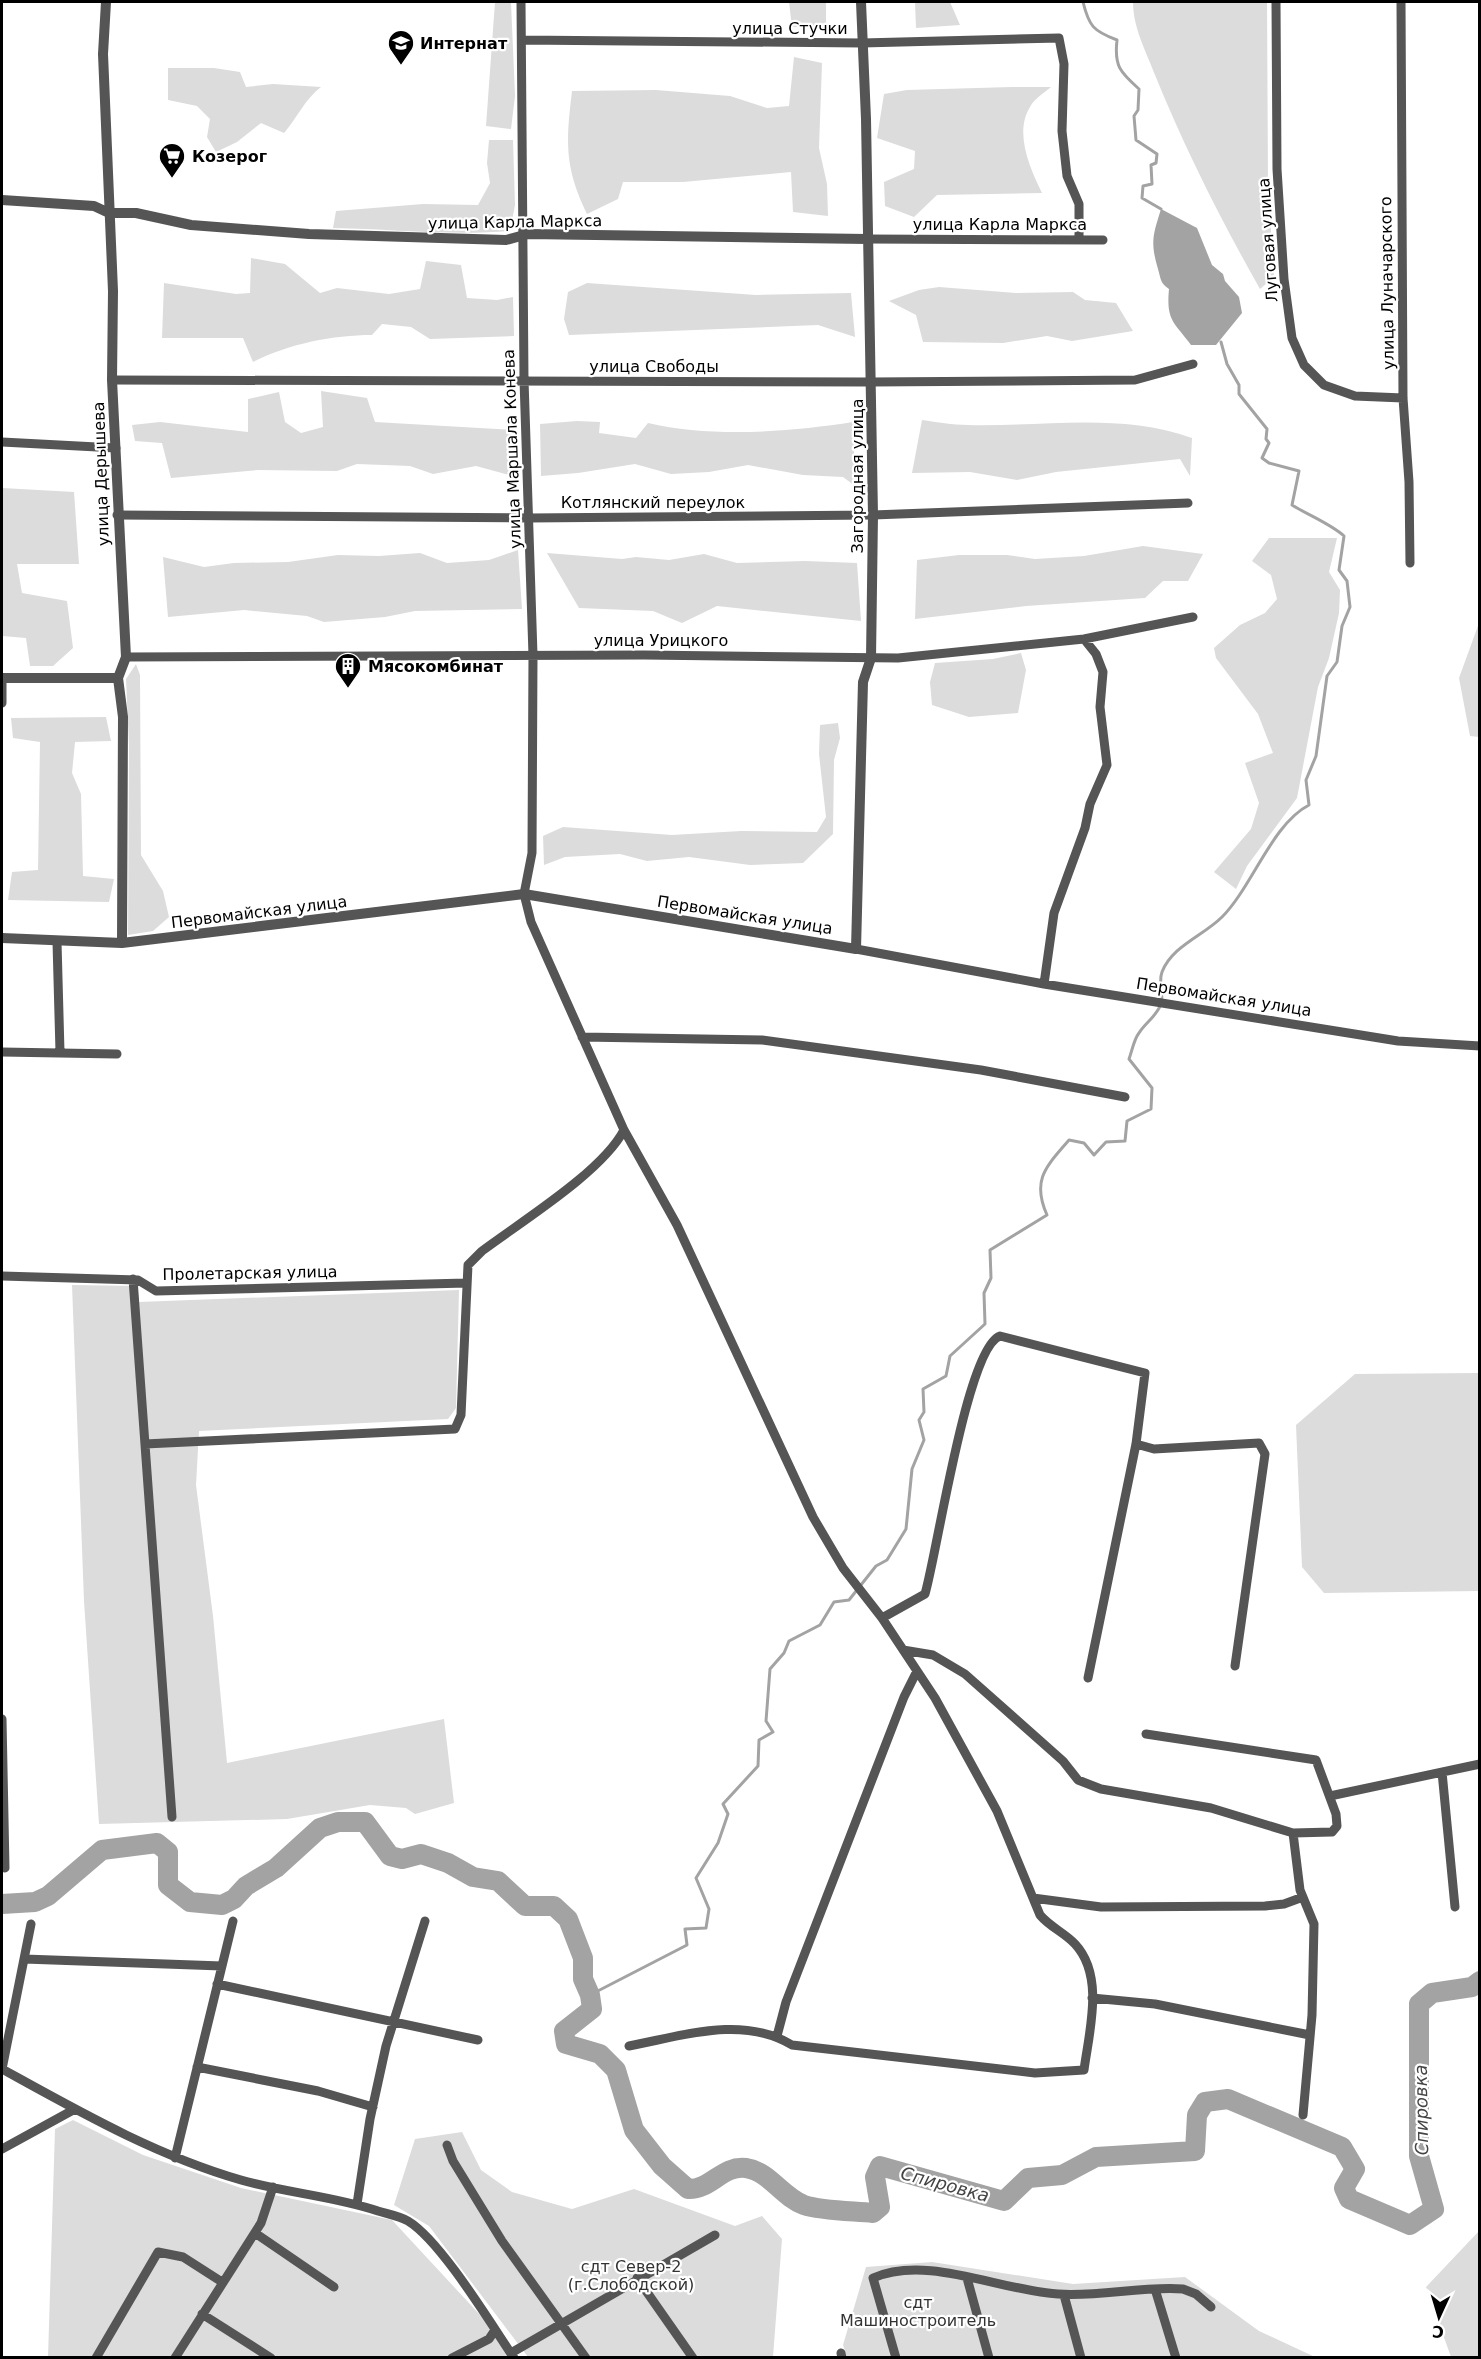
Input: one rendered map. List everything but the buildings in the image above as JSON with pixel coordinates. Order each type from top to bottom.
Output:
[{"type":"street","name":"улица Дерышева","points":[[106,2],[103,54],[113,291],[112,380],[126,657],[118,678],[123,717],[122,943]]},
{"type":"street","name":"улица Маршала Конева","points":[[521,2],[524,380],[533,655],[532,853],[524,894]]},
{"type":"street","name":"Загородная улица","points":[[856,949],[863,682],[871,658],[873,515],[867,239],[867,119],[861,2]]},
{"type":"street","name":"Луговая улица","points":[[1276,2],[1277,169],[1284,279],[1292,338],[1304,365],[1324,385],[1355,396],[1403,398]]},
{"type":"street","name":"улица Луначарского","points":[[1401,2],[1403,398],[1409,482],[1410,563]]},
{"type":"street","name":"улица Стучки","points":[[522,40],[862,43],[1059,38],[1064,64],[1062,130],[1067,176],[1079,204],[1079,240]]},
{"type":"street","name":"улица Карла Маркса","points":[[2,200],[94,206],[109,213],[136,213],[191,225],[309,234],[506,240],[522,236],[1103,240]]},
{"type":"street","name":"улица Свободы","points":[[112,380],[871,382],[1135,380],[1194,364]]},
{"type":"street","points":[[2,442],[116,448]]},
{"type":"street","name":"Котлянский переулок","points":[[117,514],[529,518],[873,515],[1188,503]]},
{"type":"street","name":"улица Урицкого","points":[[126,657],[533,655],[898,658],[1084,639],[1193,617]]},
{"type":"street","points":[[1044,984],[1054,913],[1085,828],[1090,804],[1107,765],[1100,707],[1103,672],[1096,654],[1084,639]]},
{"type":"street","points":[[2,703],[2,678],[118,678]]},
{"type":"street","points":[[524,894],[531,922],[624,1130],[677,1225],[813,1518],[843,1568],[882,1618],[935,1698],[997,1811],[1040,1915],[1048,1925],[1074,1943],[1083,1955],[1088,1968],[1092,1998],[1084,2070],[1076,2071],[1035,2073],[813,2048],[792,2045],[777,2036],[723,2029],[629,2046]]},
{"type":"street","name":"Первомайская улица","points":[[2,938],[122,943],[524,894],[856,949],[1044,984],[1398,1041],[1479,1046]]},
{"type":"street","points":[[57,942],[60,1052]]},
{"type":"street","points":[[582,1037],[762,1040],[981,1070],[1125,1097]]},
{"type":"street","points":[[2,1052],[117,1054]]},
{"type":"street","points":[[145,1444],[455,1429],[461,1415],[468,1265],[482,1251],[599,1163],[616,1146],[624,1130]]},
{"type":"street","name":"Пролетарская улица","points":[[2,1276],[138,1280],[156,1291],[466,1283]]},
{"type":"street","points":[[133,1280],[172,1817]]},
{"type":"street","points":[[882,1618],[925,1594],[961,1426],[972,1387],[995,1338],[1000,1336],[1145,1373],[1136,1444],[1088,1678]]},
{"type":"street","points":[[1136,1444],[1154,1449],[1259,1443],[1265,1454],[1235,1666]]},
{"type":"street","points":[[903,1650],[933,1655],[965,1674],[1063,1761],[1078,1780],[1101,1789],[1211,1809],[1293,1833],[1332,1832],[1336,1826],[1330,1796],[1316,1760],[1146,1734]]},
{"type":"street","points":[[777,2036],[786,2002],[904,1696],[917,1671]]},
{"type":"street","points":[[2,1719],[4,1868]]},
{"type":"street","points":[[1330,1796],[1479,1764]]},
{"type":"street","points":[[1442,1772],[1455,1908]]},
{"type":"street","points":[[1293,1833],[1294,1858],[1303,1897],[1314,1924],[1311,2035],[1303,2115]]},
{"type":"street","points":[[1033,1898],[1126,1908],[1265,1906],[1284,1904],[1303,1897]]},
{"type":"street","points":[[175,2158],[233,1921]]},
{"type":"street","points":[[357,2204],[373,2107],[393,2023],[425,1921]]},
{"type":"street","points":[[31,1924],[2,2069],[148,2148],[243,2181],[357,2204],[408,2221],[426,2236],[512,2355],[637,2278],[715,2235]]},
{"type":"street","points":[[24,1959],[222,1966]]},
{"type":"street","points":[[217,1984],[478,2040]]},
{"type":"street","points":[[1092,1998],[1167,2006],[1311,2035]]},
{"type":"street","points":[[197,2067],[318,2091],[373,2107]]},
{"type":"street","points":[[2,2149],[75,2109]]},
{"type":"street","points":[[447,2145],[453,2161],[502,2241],[586,2358]]},
{"type":"street","points":[[175,2358],[261,2223],[273,2187]]},
{"type":"street","points":[[255,2233],[334,2287]]},
{"type":"street","points":[[96,2358],[158,2252],[183,2257],[222,2282]]},
{"type":"street","points":[[896,2358],[873,2278],[887,2272],[905,2270],[945,2273],[1064,2295],[1155,2289],[1189,2290],[1211,2307]]},
{"type":"street","points":[[637,2278],[693,2358]]},
{"type":"street","points":[[967,2278],[988,2358]]},
{"type":"street","points":[[1155,2289],[1176,2358]]},
{"type":"street","points":[[1064,2295],[1081,2358]]},
{"type":"street","points":[[202,2314],[271,2358]]},
{"type":"street","points":[[452,2358],[489,2339],[495,2330]]},
{"type":"green space","points":[[495,2],[511,2],[515,96],[511,129],[486,126]]},
{"type":"green space","points":[[789,2],[826,2],[826,26],[792,27]]},
{"type":"green space","points":[[915,2],[950,2],[960,25],[916,28]]},
{"type":"green space","points":[[1133,2],[1267,2],[1268,186],[1274,277],[1260,289],[1191,157],[1167,103],[1141,39],[1135,21]]},
{"type":"green space","points":[[794,57],[822,63],[819,148],[827,184],[828,216],[793,212],[791,172],[683,182],[623,182],[618,199],[587,214],[574,182],[569,154],[572,91],[656,90],[730,96],[767,108],[789,106]]},
{"type":"green space","points":[[168,68],[214,68],[240,72],[246,87],[273,84],[321,87],[310,97],[284,133],[261,123],[237,142],[216,152],[207,137],[210,119],[197,106],[168,100]]},
{"type":"green space","points":[[1051,87],[1032,104],[1025,117],[1023,128],[1029,162],[1042,193],[937,195],[914,217],[885,206],[884,182],[914,169],[915,151],[877,138],[884,94],[907,90]]},
{"type":"green space","points":[[489,140],[513,140],[515,205],[510,231],[444,233],[333,228],[336,211],[423,204],[478,205],[490,183],[487,163]]},
{"type":"green space","points":[[251,258],[285,264],[320,293],[337,288],[389,294],[420,289],[426,261],[461,265],[467,298],[497,300],[513,297],[514,336],[430,339],[411,327],[382,324],[372,335],[311,342],[281,350],[253,362],[243,338],[162,338],[164,283],[236,294],[250,293]]},
{"type":"green space","points":[[587,283],[756,295],[851,293],[855,337],[818,325],[569,335],[564,319],[568,292]]},
{"type":"green space","points":[[939,287],[1016,293],[1073,292],[1085,300],[1116,303],[1133,331],[1072,341],[1047,336],[1003,343],[923,342],[916,315],[889,301],[919,290]]},
{"type":"green space","points":[[321,391],[367,398],[375,422],[513,430],[513,476],[476,466],[433,474],[410,466],[357,464],[337,471],[258,470],[171,478],[162,443],[135,441],[132,425],[160,422],[248,432],[248,399],[279,392],[285,422],[301,433],[323,427]]},
{"type":"green space","points":[[922,420],[968,425],[1109,423],[1164,430],[1192,438],[1190,476],[1180,459],[1056,472],[1017,480],[970,472],[912,473]]},
{"type":"green space","points":[[600,422],[599,433],[636,438],[648,423],[698,431],[750,432],[853,422],[855,486],[843,477],[803,475],[748,465],[709,472],[671,474],[635,464],[541,476],[540,424]]},
{"type":"green space","points":[[2,488],[74,492],[79,564],[17,564],[22,593],[67,601],[73,648],[53,666],[30,666],[26,638],[2,636]]},
{"type":"green space","points":[[1269,538],[1337,538],[1329,572],[1340,590],[1339,613],[1329,658],[1318,687],[1297,798],[1247,866],[1236,889],[1214,872],[1251,829],[1259,803],[1245,763],[1273,753],[1258,714],[1216,658],[1214,648],[1240,625],[1265,613],[1277,599],[1271,575],[1252,561]]},
{"type":"green space","points":[[1143,546],[1203,554],[1188,581],[1163,581],[1145,598],[1026,606],[915,619],[917,560],[959,555],[1007,555],[1035,559],[1084,556]]},
{"type":"green space","points":[[518,550],[522,609],[415,611],[385,617],[324,622],[307,616],[244,610],[168,617],[163,557],[204,567],[234,563],[288,562],[338,555],[379,556],[420,553],[447,563],[489,560]]},
{"type":"green space","points":[[547,553],[669,560],[704,554],[737,563],[805,561],[857,563],[861,621],[717,606],[682,623],[653,611],[579,608]]},
{"type":"green space","points":[[1479,623],[1479,737],[1470,736],[1459,678]]},
{"type":"green space","points":[[1021,653],[1026,670],[1018,713],[969,717],[932,705],[930,682],[935,663],[993,659]]},
{"type":"green space","points":[[136,664],[140,675],[141,855],[163,891],[169,917],[153,931],[128,935],[129,746],[126,679]]},
{"type":"green space","points":[[106,717],[111,741],[75,742],[72,773],[81,794],[83,876],[114,879],[109,902],[8,900],[12,872],[38,870],[40,742],[13,738],[11,718]]},
{"type":"green space","points":[[838,723],[840,738],[834,760],[833,834],[803,863],[750,865],[689,857],[647,861],[620,854],[565,857],[544,865],[543,836],[563,827],[672,835],[741,831],[817,832],[826,817],[819,754],[820,725]]},
{"type":"green space","points":[[72,1285],[137,1286],[139,1302],[459,1290],[456,1408],[448,1419],[199,1431],[196,1485],[213,1616],[227,1763],[444,1719],[454,1803],[415,1814],[406,1808],[370,1805],[287,1819],[99,1824],[84,1601]]},
{"type":"green space","points":[[1479,1373],[1479,1591],[1324,1593],[1302,1567],[1296,1425],[1355,1374]]},
{"type":"green space","points":[[73,2120],[143,2155],[241,2188],[392,2220],[519,2357],[48,2358],[55,2129]]},
{"type":"green space","name":"сдт Север-2 (г.Слободской)","points":[[462,2132],[481,2170],[512,2192],[572,2209],[634,2189],[735,2226],[762,2216],[782,2239],[773,2357],[528,2357],[429,2226],[394,2205],[415,2139]]},
{"type":"green space","points":[[1479,2231],[1479,2357],[1451,2357],[1426,2287]]},
{"type":"green space","name":"сдт Машиностроитель","points":[[932,2262],[1073,2284],[1185,2277],[1259,2331],[1315,2357],[847,2358],[843,2345],[866,2267]]},
{"type":"shaded area","points":[[1161,209],[1197,228],[1212,265],[1223,274],[1225,281],[1239,297],[1242,313],[1216,345],[1191,345],[1172,320],[1168,300],[1169,289],[1161,280],[1153,245],[1154,232]]},
{"type":"waterway","points":[[1083,2],[1087,17],[1093,27],[1102,34],[1117,40],[1116,56],[1120,68],[1139,89],[1138,110],[1134,116],[1136,140],[1157,154],[1156,163],[1151,165],[1152,184],[1143,186],[1142,198],[1161,209]]},
{"type":"waterway","points":[[590,1995],[687,1945],[685,1929],[706,1928],[709,1909],[696,1878],[718,1843],[728,1814],[723,1804],[758,1766],[759,1740],[773,1732],[766,1721],[770,1669],[784,1653],[789,1641],[820,1625],[834,1602],[849,1600],[876,1566],[887,1560],[906,1529],[912,1469],[924,1440],[919,1420],[924,1412],[923,1389],[946,1376],[950,1356],[985,1324],[984,1293],[991,1278],[990,1250],[1047,1215],[1042,1203],[1041,1182],[1048,1166],[1069,1140],[1084,1143],[1094,1155],[1106,1142],[1125,1141],[1127,1121],[1151,1109],[1152,1088],[1129,1059],[1137,1036],[1161,1004],[1162,972],[1180,948],[1222,917],[1243,890],[1284,826],[1309,805],[1306,780],[1316,756],[1327,676],[1337,662],[1342,626],[1350,607],[1347,581],[1339,570],[1344,536],[1292,505],[1299,471],[1269,463],[1262,458],[1269,443],[1266,439],[1267,429],[1239,394],[1239,385],[1227,364],[1221,342]]},
{"type":"waterway","name":"Спировка","points":[[2,1904],[35,1902],[48,1896],[102,1850],[157,1843],[168,1852],[168,1885],[190,1902],[222,1905],[234,1899],[246,1886],[276,1868],[320,1828],[338,1822],[365,1822],[390,1856],[402,1859],[421,1854],[448,1863],[473,1877],[498,1881],[525,1906],[554,1906],[568,1919],[583,1958],[583,1979],[590,1995],[592,2009],[564,2031],[566,2044],[600,2054],[616,2070],[634,2130],[662,2166],[688,2189],[703,2186],[730,2170],[746,2168],[762,2174],[804,2205],[829,2210],[873,2213],[880,2207],[875,2177],[880,2166],[1004,2201],[1028,2178],[1062,2175],[1096,2157],[1195,2151],[1197,2115],[1205,2102],[1228,2099],[1342,2147],[1355,2169],[1344,2188],[1349,2199],[1410,2225],[1434,2209],[1419,2156],[1419,2004],[1432,1993],[1472,1987],[1480,1981]]},
{"type":"place","name":"Интернат","points":[[401,66]]},
{"type":"place","name":"Козерог","points":[[172,179]]},
{"type":"place","name":"Мясокомбинат","points":[[348,689]]}]
